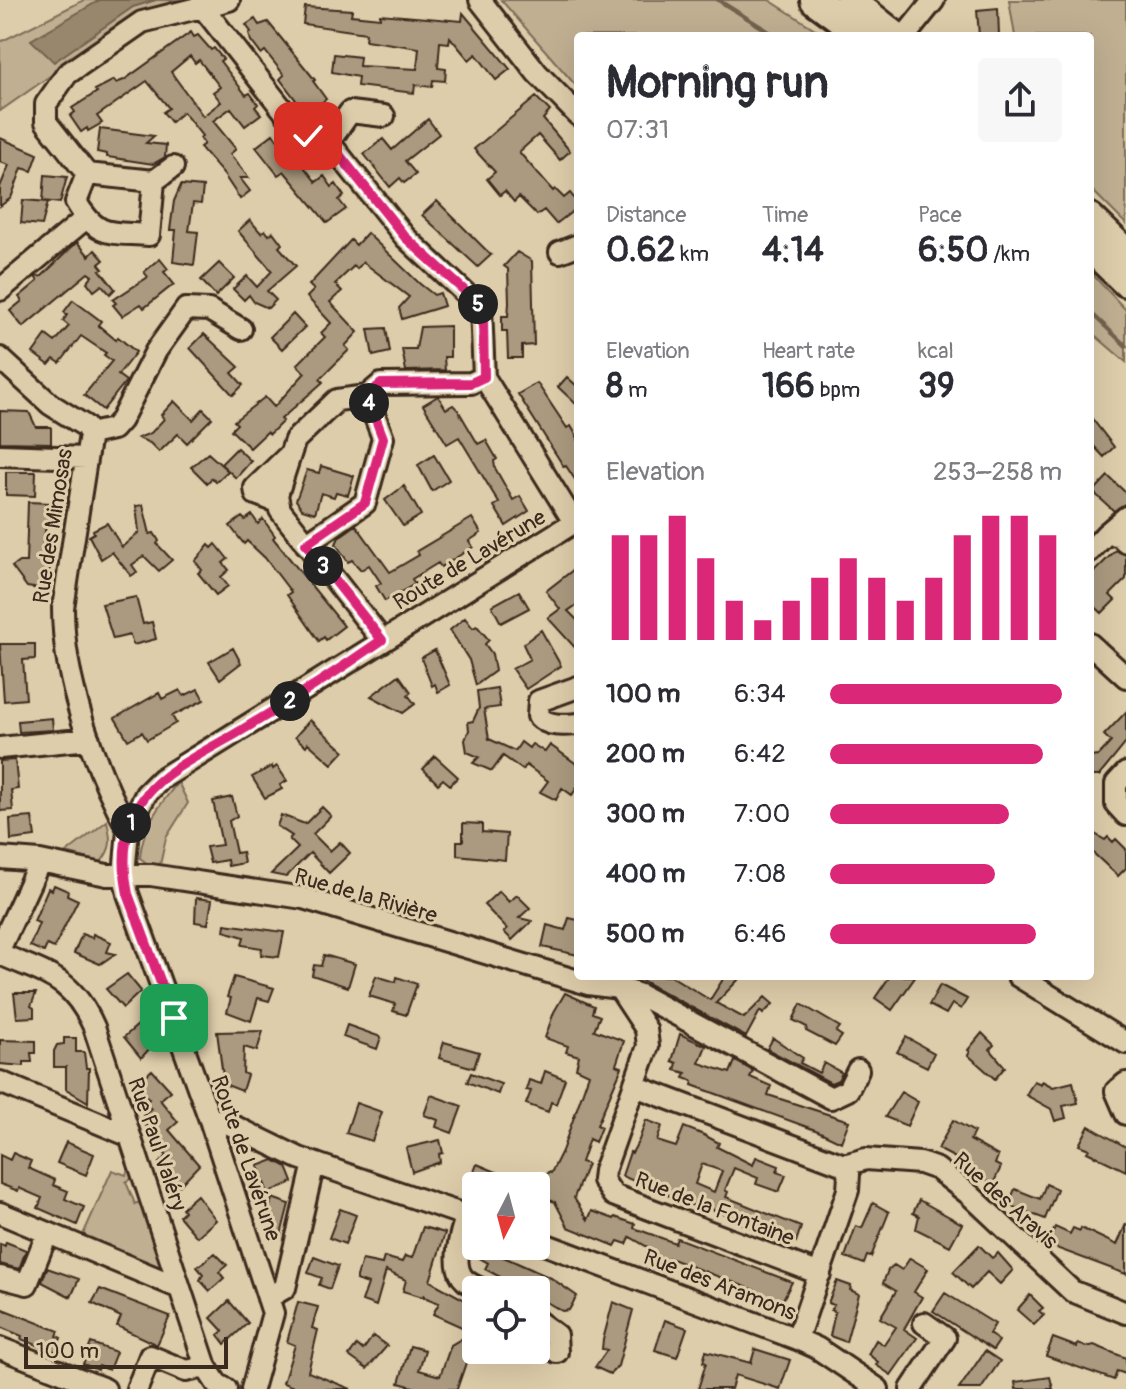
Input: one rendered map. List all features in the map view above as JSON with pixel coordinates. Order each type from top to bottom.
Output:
[{"type":"highway","points":[[815,0],[859,32]]},
{"type":"highway","points":[[850,0],[890,32]]},
{"type":"highway","points":[[1094,222],[1126,253]]},
{"type":"highway","points":[[1094,251],[1126,282]]},
{"type":"street","points":[[173,167],[154,181],[87,174],[46,122],[46,104],[67,74],[142,22],[229,0]]},
{"type":"street","points":[[480,0],[537,73],[574,111]]},
{"type":"street","points":[[908,32],[934,0]]},
{"type":"street","points":[[201,5],[298,129],[319,141],[329,142],[405,237],[481,308],[484,377],[574,518]]},
{"type":"street","points":[[329,142],[350,112],[384,116]]},
{"type":"street","points":[[87,174],[76,202],[86,218],[101,232],[149,235],[154,181]]},
{"type":"street","points":[[0,290],[86,218]]},
{"type":"street","points":[[90,434],[113,429],[121,420],[156,351],[186,309],[209,310],[241,329]]},
{"type":"street","name":"Rue des Mimosas","points":[[0,358],[50,404],[85,426],[90,434],[63,608],[63,634],[89,739],[104,784],[128,829]]},
{"type":"street","points":[[382,640],[280,510],[277,502],[256,494],[255,488],[291,453],[295,440],[337,400],[367,396],[381,384],[471,383],[484,377]]},
{"type":"street","points":[[306,544],[365,503],[383,438],[367,396]]},
{"type":"street","points":[[0,455],[86,458]]},
{"type":"street","points":[[1094,547],[1126,517]]},
{"type":"street","name":"Route de Lavérune","points":[[252,1389],[273,1313],[210,1120],[128,894],[124,875],[128,829],[146,794],[161,779],[574,522]]},
{"type":"street","points":[[1106,534],[1119,535],[1126,542]]},
{"type":"street","points":[[1094,648],[1126,677]]},
{"type":"street","points":[[574,690],[539,701],[538,706],[538,716],[543,721],[574,724]]},
{"type":"street","points":[[0,748],[89,739]]},
{"type":"street","points":[[1126,773],[1116,784],[1116,804],[1126,815]]},
{"type":"street","name":"Rue de la Rivière","points":[[0,858],[40,861],[107,875],[151,875],[303,898],[574,980]]},
{"type":"street","points":[[0,948],[40,861]]},
{"type":"street","name":"Rue Paul Valéry","points":[[0,954],[63,981],[82,1001],[94,1027],[206,1367],[217,1384],[226,1389]]},
{"type":"street","name":"Rue de la Rivière","points":[[575,980],[588,984],[619,982],[831,1098],[848,1090],[858,1070]]},
{"type":"street","points":[[1024,980],[1126,1043]]},
{"type":"street","name":"Rue de la Fontaine","points":[[619,982],[646,1029],[648,1046],[646,1061],[604,1171],[606,1188],[613,1195],[820,1274]]},
{"type":"street","points":[[0,1082],[130,1136]]},
{"type":"street","points":[[1126,1083],[1116,1091],[1126,1114]]},
{"type":"street","points":[[635,1086],[844,1165],[849,1174],[848,1190],[797,1339]]},
{"type":"street","points":[[210,1120],[221,1120],[314,1163],[462,1214]]},
{"type":"street","name":"Rue des Aravis","points":[[844,1165],[866,1159],[920,1163],[937,1169],[970,1195],[1072,1291],[1126,1313]]},
{"type":"street","points":[[268,1298],[285,1288],[314,1163]]},
{"type":"street","points":[[0,1213],[180,1288]]},
{"type":"street","points":[[0,1277],[27,1284],[47,1234]]},
{"type":"street","points":[[462,1235],[462,1276]]},
{"type":"street","name":"Rue des Aramons","points":[[550,1246],[797,1339],[817,1348],[878,1389]]},
{"type":"street","points":[[911,1389],[945,1338],[924,1323]]},
{"type":"street","points":[[550,1330],[556,1335],[557,1352]]},
{"type":"street","points":[[0,1348],[105,1389]]},
{"type":"street","points":[[137,1389],[150,1356],[186,1371],[206,1367]]},
{"type":"shaded area","points":[[84,0],[185,0],[137,15],[0,111],[0,42]]},
{"type":"shaded area","points":[[100,0],[156,0],[133,7],[54,62],[31,40]]},
{"type":"shaded area","points":[[501,0],[769,0],[820,32],[574,32],[574,83]]},
{"type":"shaded area","points":[[1009,0],[1126,0],[1126,224],[1094,192],[1094,32],[1014,32]]},
{"type":"shaded area","points":[[1094,276],[1126,310],[1126,362],[1094,334]]},
{"type":"shaded area","points":[[178,782],[188,803],[166,838],[160,865],[148,864],[140,858],[144,836],[158,808]]},
{"type":"shaded area","points":[[107,821],[110,843],[101,862],[66,853]]},
{"type":"shaded area","points":[[130,1163],[136,1176],[126,1182],[135,1204],[144,1200],[172,1276],[82,1237],[112,1170],[126,1175]]},
{"type":"building","points":[[305,7],[352,10],[351,15],[380,18],[380,14],[462,21],[463,13],[510,69],[496,80],[476,54],[469,60],[450,37],[449,43],[440,42],[438,68],[446,69],[445,81],[433,80],[432,87],[415,85],[414,93],[357,86],[358,77],[332,72],[334,54],[360,57],[359,66],[417,69],[419,48],[365,40],[366,33],[303,24]]},
{"type":"building","points":[[998,8],[999,32],[979,32],[977,10]]},
{"type":"building","points":[[255,19],[259,25],[268,22],[315,80],[326,99],[310,112],[306,105],[302,108],[280,79],[284,75],[265,51],[261,54],[251,41],[251,32],[246,25]]},
{"type":"building","points":[[191,32],[194,37],[198,35],[211,50],[214,48],[246,95],[250,93],[258,104],[255,107],[261,114],[245,126],[231,108],[213,121],[236,149],[230,154],[249,178],[240,178],[250,191],[240,199],[200,147],[204,144],[200,138],[202,136],[183,112],[171,122],[163,112],[169,108],[147,81],[97,116],[102,123],[81,132],[70,116],[75,112],[72,108],[97,92],[95,90],[114,80],[116,83]],"holes":[[[190,56],[195,63],[199,60],[220,87],[213,92],[221,102],[203,116],[171,72]]]},
{"type":"building","points":[[536,97],[550,111],[543,119],[570,151],[560,160],[538,135],[519,152],[553,191],[555,189],[564,198],[570,193],[574,198],[574,210],[556,224],[544,210],[537,215],[519,197],[514,202],[505,191],[500,195],[487,179],[495,172],[474,149]]},
{"type":"building","points":[[428,119],[439,134],[405,161],[416,174],[404,183],[400,178],[390,187],[364,154],[383,139],[392,150]]},
{"type":"building","points":[[100,129],[154,136],[146,143],[166,145],[165,157],[153,164],[107,157],[107,154],[97,152]]},
{"type":"building","points":[[273,134],[287,152],[290,149],[316,182],[324,176],[332,187],[336,184],[344,196],[339,200],[346,209],[327,223],[284,171],[278,175],[256,147]]},
{"type":"building","points":[[0,138],[38,154],[32,171],[22,168],[11,198],[0,206],[0,187],[9,165],[0,162]]},
{"type":"building","points":[[45,175],[67,177],[60,203],[43,201]]},
{"type":"building","points":[[181,185],[203,187],[201,204],[193,203],[189,231],[198,232],[194,265],[173,262],[176,230],[170,230],[174,201]]},
{"type":"building","points":[[23,200],[48,202],[42,225],[21,223]]},
{"type":"building","points":[[437,201],[491,255],[478,267],[422,215]]},
{"type":"building","points":[[250,220],[261,233],[265,230],[269,235],[273,232],[282,244],[279,247],[296,266],[267,291],[276,300],[268,308],[254,302],[249,295],[244,300],[233,289],[247,276],[257,287],[272,271],[238,231]]},
{"type":"building","points":[[367,233],[420,284],[434,295],[440,293],[444,306],[402,319],[399,308],[409,297],[363,262],[357,269],[354,266],[335,284],[342,291],[330,302],[358,332],[345,346],[349,350],[320,379],[323,382],[281,419],[283,421],[270,434],[267,432],[250,448],[231,430],[237,424],[234,421],[265,397],[274,407],[305,373],[297,365],[325,337],[321,333],[331,323],[307,297],[314,290],[309,285],[351,240],[356,245]]},
{"type":"building","points":[[77,242],[89,256],[95,250],[104,260],[99,264],[103,269],[100,270],[115,289],[110,294],[102,285],[94,291],[87,282],[92,276],[88,273],[23,327],[10,311],[22,301],[19,297],[38,281],[35,277],[42,276]]},
{"type":"building","points":[[517,252],[532,261],[534,345],[522,346],[522,358],[508,358],[507,331],[502,331],[502,316],[508,316],[509,303],[508,269],[504,266]]},
{"type":"building","points":[[160,259],[168,269],[164,272],[174,284],[144,308],[141,304],[122,316],[113,305],[116,303],[113,300],[148,277],[144,272]]},
{"type":"building","points":[[219,263],[234,278],[216,296],[201,280]]},
{"type":"building","points":[[73,300],[101,321],[98,325],[116,340],[118,337],[136,352],[118,375],[126,381],[103,410],[84,395],[112,361],[104,355],[106,353],[81,336],[60,363],[54,359],[49,365],[33,353],[46,335],[55,342],[69,326],[63,321],[67,315],[64,312]]},
{"type":"building","points":[[293,314],[305,327],[282,349],[270,337]]},
{"type":"building","points":[[450,326],[450,357],[444,357],[445,370],[406,371],[402,349],[416,349],[420,327]]},
{"type":"building","points":[[386,328],[390,352],[373,356],[368,329]]},
{"type":"building","points":[[204,334],[239,367],[232,373],[243,385],[233,395],[190,348]]},
{"type":"building","points":[[567,377],[574,383],[574,402],[558,387]]},
{"type":"building","points":[[537,383],[567,428],[571,426],[574,431],[574,478],[564,467],[518,394]]},
{"type":"building","points":[[438,396],[446,409],[453,405],[458,410],[478,444],[486,440],[497,459],[494,461],[495,468],[513,500],[520,496],[529,511],[506,526],[494,506],[499,503],[459,437],[447,444],[423,405]]},
{"type":"building","points":[[174,401],[193,420],[203,409],[212,418],[187,443],[178,434],[159,452],[150,443],[138,438],[151,433]]},
{"type":"building","points":[[0,411],[29,412],[36,427],[51,427],[51,443],[0,442]]},
{"type":"building","points":[[1094,421],[1114,447],[1104,457],[1094,446]]},
{"type":"building","points":[[237,448],[251,461],[236,478],[221,464]]},
{"type":"building","points":[[208,453],[228,471],[216,482],[212,478],[207,483],[191,467]]},
{"type":"building","points":[[434,455],[449,480],[432,491],[418,465]]},
{"type":"building","points":[[321,466],[354,476],[348,495],[336,492],[334,497],[321,493],[315,513],[302,509],[296,500],[307,470],[319,473]]},
{"type":"building","points":[[6,472],[36,472],[35,496],[6,495]]},
{"type":"building","points":[[1108,476],[1126,493],[1126,503],[1114,511],[1094,491]]},
{"type":"building","points":[[404,486],[421,515],[403,526],[385,500]]},
{"type":"building","points":[[28,502],[50,503],[42,549],[52,550],[47,590],[27,587],[12,567],[26,562]]},
{"type":"building","points":[[143,505],[150,534],[154,533],[159,541],[157,544],[172,560],[159,571],[144,556],[132,565],[137,572],[131,576],[112,552],[101,559],[89,536],[94,533],[93,530],[107,523],[122,547],[139,532],[136,506]]},
{"type":"building","points":[[252,515],[258,524],[263,519],[275,536],[273,538],[344,626],[326,640],[324,637],[319,641],[287,595],[291,592],[265,558],[247,541],[244,544],[230,526],[242,517],[245,520]]},
{"type":"building","points":[[472,518],[481,533],[469,541],[473,547],[441,567],[438,563],[412,579],[415,584],[385,601],[376,586],[381,583],[369,565],[361,570],[352,560],[348,562],[336,544],[339,537],[356,525],[390,572],[419,555],[417,551]]},
{"type":"building","points":[[216,544],[228,559],[223,563],[229,570],[221,577],[228,586],[216,595],[198,573],[202,570],[195,561],[209,545],[212,548]]},
{"type":"building","points":[[1116,550],[1126,555],[1126,579],[1110,595],[1115,600],[1102,613],[1094,606],[1094,572]]},
{"type":"building","points":[[574,569],[574,607],[568,611],[574,617],[574,647],[548,618],[560,609],[546,591]]},
{"type":"building","points":[[519,591],[529,608],[501,623],[492,606]]},
{"type":"building","points":[[136,597],[143,624],[152,622],[156,639],[133,645],[130,635],[113,639],[102,604]]},
{"type":"building","points":[[465,618],[489,640],[485,644],[492,654],[495,671],[476,685],[469,660],[450,630]]},
{"type":"building","points":[[541,630],[561,666],[526,689],[512,669],[530,659],[523,644]]},
{"type":"building","points":[[0,644],[35,644],[35,659],[23,660],[26,699],[4,701]]},
{"type":"building","points":[[233,648],[241,663],[220,679],[209,662]]},
{"type":"building","points":[[435,650],[450,685],[438,692],[435,684],[432,686],[421,658]]},
{"type":"building","points":[[399,675],[415,704],[403,713],[371,696]]},
{"type":"building","points":[[497,688],[500,707],[484,709],[489,739],[515,751],[521,742],[529,748],[532,744],[545,752],[550,745],[574,762],[572,795],[562,788],[556,800],[540,792],[548,781],[526,765],[523,770],[503,756],[492,771],[473,763],[479,757],[467,752],[465,740],[468,722],[473,721],[479,708],[477,691]]},
{"type":"building","points":[[198,689],[204,700],[172,716],[176,723],[147,740],[142,732],[128,740],[115,718],[159,693],[162,699],[180,690],[184,696]]},
{"type":"building","points":[[1126,712],[1126,743],[1099,776],[1094,776],[1094,756],[1111,742],[1104,735]]},
{"type":"building","points":[[52,718],[53,730],[19,732],[18,721]]},
{"type":"building","points":[[310,720],[344,751],[332,764],[308,743],[306,746],[295,737]]},
{"type":"building","points":[[435,756],[458,777],[450,785],[443,779],[438,784],[423,769]]},
{"type":"building","points":[[15,760],[18,789],[11,790],[13,810],[0,811],[0,761]]},
{"type":"building","points":[[272,766],[273,769],[277,766],[287,781],[280,785],[282,789],[265,798],[252,777]]},
{"type":"building","points":[[232,797],[237,816],[229,821],[236,853],[242,852],[244,863],[228,866],[227,860],[210,863],[206,847],[222,845],[213,801]]},
{"type":"building","points":[[322,807],[331,816],[313,834],[330,851],[340,842],[350,853],[329,873],[310,853],[286,877],[271,874],[298,848],[289,839],[292,836],[277,826],[281,815],[305,824]]},
{"type":"building","points":[[32,817],[35,837],[11,840],[10,819]]},
{"type":"building","points":[[463,823],[482,824],[482,832],[507,834],[505,860],[457,855],[457,841],[463,841]]},
{"type":"building","points":[[1094,833],[1105,840],[1108,837],[1113,842],[1116,839],[1126,849],[1126,868],[1118,876],[1094,854]]},
{"type":"building","points":[[54,885],[78,900],[54,948],[47,945],[44,952],[30,946],[39,923],[34,921],[48,888],[52,890]]},
{"type":"building","points":[[499,891],[509,902],[517,895],[530,908],[519,918],[532,921],[512,940],[504,932],[507,929],[484,905]]},
{"type":"building","points":[[196,898],[212,900],[208,924],[195,922]]},
{"type":"building","points":[[569,918],[574,919],[574,954],[542,947],[547,925],[565,930]]},
{"type":"building","points":[[225,924],[284,932],[279,957],[261,955],[262,948],[242,945],[244,937],[224,931]]},
{"type":"building","points":[[82,934],[92,938],[93,934],[111,942],[107,952],[115,954],[100,964],[74,953]]},
{"type":"building","points":[[324,955],[355,964],[348,987],[312,975],[314,965],[321,966]]},
{"type":"building","points":[[127,974],[141,991],[123,1008],[106,989]]},
{"type":"building","points":[[376,976],[396,982],[397,977],[417,984],[406,1015],[393,1011],[395,1004],[369,996]]},
{"type":"building","points":[[234,977],[274,988],[269,1001],[258,998],[251,1021],[227,1012],[231,998],[227,997]]},
{"type":"building","points":[[641,980],[678,980],[710,1000],[722,980],[738,980],[716,1003],[744,1018],[765,997],[773,1004],[763,1014],[760,1011],[746,1037]]},
{"type":"building","points":[[887,980],[913,980],[892,1010],[875,998]]},
{"type":"building","points":[[940,985],[967,999],[961,1009],[952,1004],[946,1014],[929,1005]]},
{"type":"building","points":[[14,993],[36,993],[31,1006],[34,1017],[17,1018]]},
{"type":"building","points":[[565,993],[594,1006],[592,1013],[600,1016],[594,1030],[624,1041],[616,1065],[622,1067],[597,1125],[601,1127],[595,1142],[589,1139],[581,1162],[587,1164],[574,1198],[588,1220],[592,1211],[615,1217],[635,1224],[634,1228],[675,1243],[677,1238],[792,1282],[779,1307],[752,1296],[754,1290],[669,1258],[667,1262],[651,1255],[649,1248],[630,1237],[627,1244],[618,1241],[615,1246],[568,1227],[555,1202],[550,1200],[550,1173],[562,1151],[589,1074],[576,1068],[579,1056],[566,1052],[568,1046],[545,1038]]},
{"type":"building","points":[[801,1004],[840,1027],[836,1032],[842,1036],[835,1046],[806,1031],[807,1027],[793,1020]]},
{"type":"building","points":[[139,1024],[154,1044],[141,1058],[124,1037]]},
{"type":"building","points":[[347,1025],[381,1037],[377,1049],[343,1037]]},
{"type":"building","points":[[263,1031],[257,1051],[244,1047],[243,1073],[247,1075],[242,1091],[224,1084],[217,1032]]},
{"type":"building","points":[[982,1033],[994,1045],[990,1049],[1005,1067],[995,1079],[968,1055],[968,1050]]},
{"type":"building","points":[[680,1034],[706,1046],[699,1063],[730,1073],[735,1061],[753,1071],[750,1077],[771,1086],[768,1095],[849,1121],[841,1142],[692,1085],[693,1081],[684,1078],[686,1073],[675,1070],[677,1063],[672,1061]]},
{"type":"building","points":[[906,1037],[934,1053],[927,1067],[897,1052]]},
{"type":"building","points":[[64,1038],[76,1038],[76,1052],[84,1052],[86,1068],[89,1068],[88,1102],[66,1089],[66,1067],[54,1067],[54,1051],[57,1045],[64,1044]]},
{"type":"building","points":[[773,1038],[803,1058],[800,1063],[819,1073],[824,1063],[842,1073],[838,1080],[831,1083],[767,1049]]},
{"type":"building","points":[[0,1040],[36,1041],[36,1053],[31,1053],[32,1062],[24,1062],[24,1066],[0,1064]]},
{"type":"building","points":[[444,1042],[479,1052],[474,1068],[439,1058]]},
{"type":"building","points":[[152,1070],[171,1091],[160,1100],[178,1122],[169,1130],[199,1165],[179,1186],[159,1163],[167,1156],[149,1135],[152,1132],[146,1126],[150,1123],[143,1116],[151,1109],[145,1103],[149,1099],[136,1084]]},
{"type":"building","points":[[545,1071],[565,1079],[556,1104],[551,1102],[548,1112],[526,1104],[531,1091],[526,1090],[529,1080],[541,1084]]},
{"type":"building","points":[[471,1073],[501,1084],[498,1094],[467,1082]]},
{"type":"building","points":[[1034,1081],[1041,1084],[1042,1081],[1053,1087],[1073,1082],[1078,1103],[1063,1106],[1066,1118],[1055,1121],[1051,1109],[1026,1095]]},
{"type":"building","points":[[901,1092],[918,1102],[907,1126],[885,1117]]},
{"type":"building","points":[[431,1095],[462,1106],[452,1133],[436,1127],[438,1120],[424,1115]]},
{"type":"building","points":[[356,1103],[382,1112],[372,1141],[346,1133]]},
{"type":"building","points":[[646,1120],[662,1126],[657,1141],[676,1147],[684,1127],[719,1143],[717,1147],[753,1165],[756,1157],[779,1166],[777,1172],[786,1175],[779,1192],[756,1184],[758,1178],[734,1168],[725,1190],[728,1192],[726,1197],[801,1227],[796,1242],[785,1238],[784,1241],[738,1222],[739,1219],[697,1204],[696,1207],[622,1176],[630,1152],[639,1140]],"holes":[[[702,1164],[722,1171],[714,1192],[695,1184]]]},
{"type":"building","points":[[953,1120],[974,1132],[970,1140],[998,1156],[995,1164],[1001,1167],[993,1184],[964,1170],[967,1164],[938,1149]]},
{"type":"building","points":[[1089,1126],[1126,1147],[1126,1171],[1079,1145]]},
{"type":"building","points":[[440,1140],[443,1153],[439,1154],[440,1162],[412,1172],[406,1148]]},
{"type":"building","points":[[66,1142],[94,1154],[86,1175],[57,1163]]},
{"type":"building","points":[[13,1153],[31,1161],[28,1168],[55,1180],[53,1185],[68,1191],[65,1199],[84,1207],[77,1225],[38,1208],[42,1198],[0,1184],[0,1155],[10,1160]]},
{"type":"building","points":[[274,1160],[287,1167],[293,1182],[268,1193],[258,1166]]},
{"type":"building","points":[[477,1164],[496,1172],[474,1172]]},
{"type":"building","points":[[1046,1184],[1057,1189],[1045,1219],[1008,1205],[1015,1189],[1040,1199]]},
{"type":"building","points":[[197,1195],[216,1220],[197,1237],[179,1216],[184,1211],[182,1208]]},
{"type":"building","points":[[272,1198],[289,1204],[281,1235],[271,1232],[267,1221]]},
{"type":"building","points":[[919,1200],[962,1224],[950,1246],[916,1229],[919,1216],[913,1213]]},
{"type":"building","points":[[873,1203],[889,1212],[871,1257],[867,1256],[864,1264],[845,1257],[856,1226],[862,1228]]},
{"type":"building","points":[[340,1209],[356,1215],[345,1244],[329,1238]]},
{"type":"building","points":[[1126,1224],[1126,1274],[1048,1245],[1055,1227],[1070,1234],[1073,1228],[1080,1231],[1081,1228],[1117,1245]]},
{"type":"building","points":[[423,1227],[445,1233],[430,1281],[462,1298],[462,1327],[433,1314],[439,1303],[424,1297],[424,1294],[423,1297],[403,1291],[406,1280],[386,1271],[376,1306],[362,1301],[368,1284],[356,1280],[362,1260],[382,1264],[384,1257],[402,1262],[405,1256],[412,1258]]},
{"type":"building","points":[[6,1242],[26,1250],[19,1269],[0,1264],[0,1244],[5,1246]]},
{"type":"building","points":[[979,1245],[992,1258],[998,1253],[1013,1270],[1000,1284],[987,1272],[971,1289],[953,1272]]},
{"type":"building","points":[[215,1253],[227,1265],[219,1272],[224,1278],[210,1291],[200,1280],[203,1274],[197,1267]]},
{"type":"building","points":[[314,1257],[338,1266],[330,1289],[319,1285],[322,1278],[308,1273]]},
{"type":"building","points":[[910,1258],[928,1269],[914,1292],[922,1297],[904,1329],[917,1338],[891,1375],[876,1365],[878,1362],[868,1354],[876,1340],[884,1345],[896,1327],[880,1318],[896,1291],[883,1283],[888,1270],[894,1265],[902,1270]]},
{"type":"building","points":[[483,1260],[510,1260],[546,1276],[498,1276],[485,1269],[488,1263]]},
{"type":"building","points":[[47,1268],[79,1279],[71,1297],[42,1282]]},
{"type":"building","points":[[550,1278],[577,1296],[569,1310],[562,1311],[550,1304]]},
{"type":"building","points":[[837,1281],[851,1286],[850,1290],[859,1294],[846,1342],[830,1336],[835,1312],[831,1310],[834,1305],[828,1303]]},
{"type":"building","points":[[100,1289],[170,1316],[157,1345],[117,1326],[121,1317],[92,1303]]},
{"type":"building","points":[[945,1293],[995,1324],[989,1334],[999,1341],[993,1350],[933,1311]]},
{"type":"building","points":[[1030,1295],[1043,1308],[1039,1311],[1044,1315],[1034,1325],[1017,1310]]},
{"type":"building","points":[[229,1301],[248,1323],[225,1344],[218,1335],[223,1331],[211,1318]]},
{"type":"building","points":[[298,1302],[318,1307],[312,1328],[318,1330],[308,1372],[351,1389],[299,1389],[283,1383],[295,1345],[287,1342]]},
{"type":"building","points":[[613,1302],[633,1310],[618,1366],[610,1374],[595,1367],[607,1350],[602,1349],[603,1340]]},
{"type":"building","points":[[0,1308],[59,1331],[57,1336],[61,1338],[55,1352],[0,1327]]},
{"type":"building","points":[[665,1320],[687,1328],[677,1357],[655,1350]]},
{"type":"building","points":[[373,1336],[387,1346],[367,1369],[349,1356],[357,1345],[363,1350]]},
{"type":"building","points":[[462,1338],[462,1364],[466,1364],[457,1389],[420,1389],[399,1383],[410,1346],[425,1350],[419,1370],[440,1376],[451,1345]]},
{"type":"building","points":[[1053,1338],[1077,1347],[1078,1344],[1087,1347],[1094,1345],[1126,1358],[1126,1374],[1117,1371],[1114,1380],[1046,1356]]},
{"type":"building","points":[[91,1343],[116,1352],[109,1370],[99,1366],[98,1370],[83,1364]]},
{"type":"building","points":[[755,1349],[790,1360],[780,1389],[735,1375],[731,1389],[698,1389],[706,1363],[703,1362],[706,1351],[751,1363]]},
{"type":"building","points":[[985,1351],[1000,1361],[981,1389],[959,1389]]},
{"type":"building","points":[[1050,1377],[1053,1389],[1016,1389],[1015,1382]]},
{"type":"waterway","points":[[718,0],[770,32]]},
{"type":"waterway","points":[[1094,316],[1126,346]]},
{"type":"route","points":[[174,1018],[128,894],[124,875],[126,839],[136,810],[161,779],[339,671],[382,640],[306,544],[365,503],[383,438],[367,396],[381,384],[471,383],[484,377],[483,317],[476,301],[405,237],[329,142],[308,136]]}]
